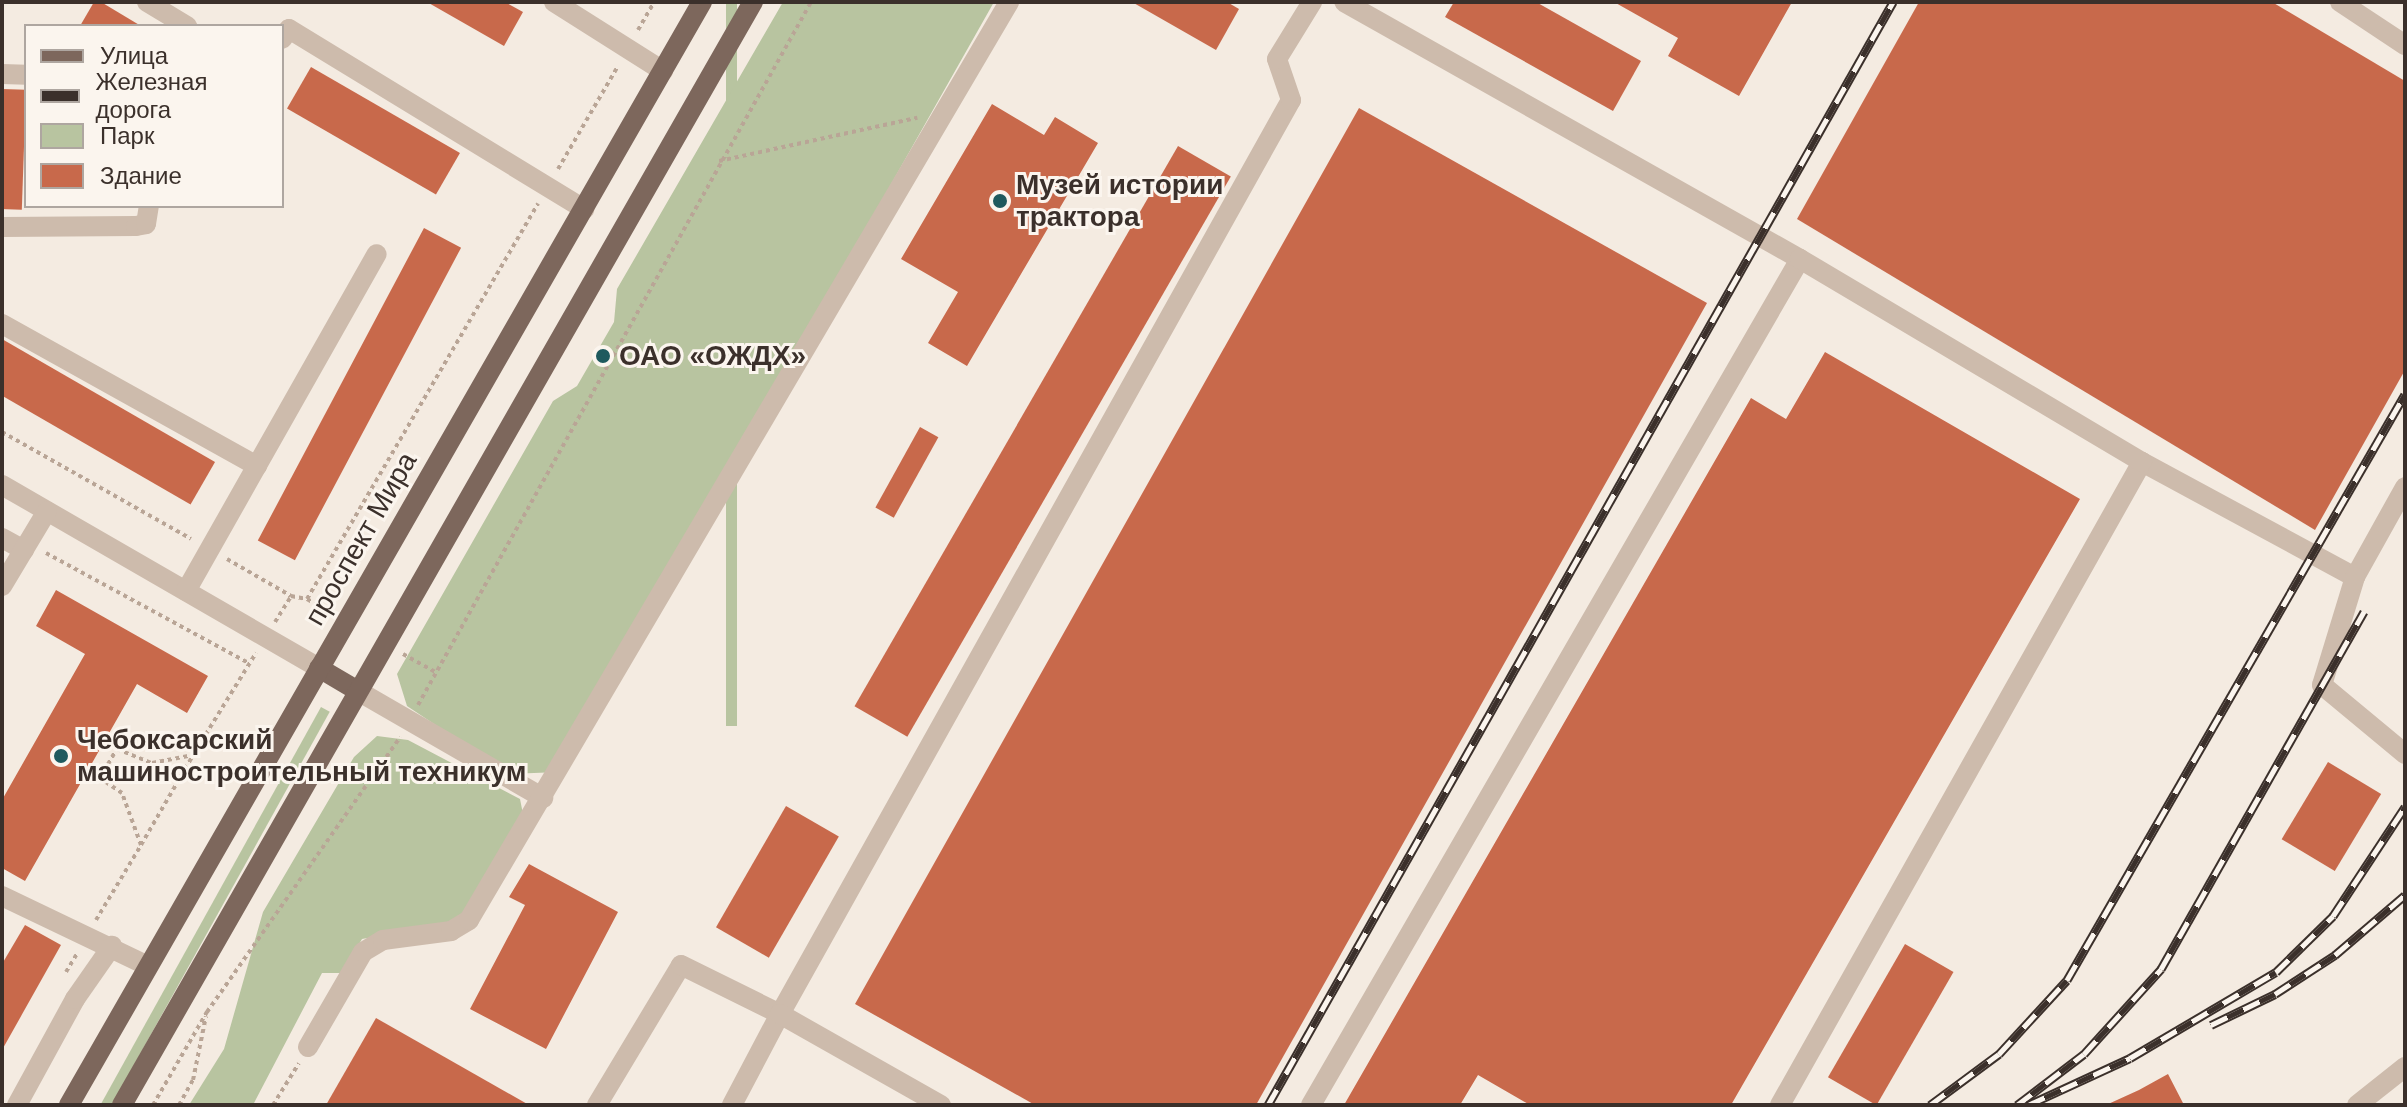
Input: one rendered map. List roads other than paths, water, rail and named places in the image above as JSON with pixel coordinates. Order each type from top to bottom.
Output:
[{"type":"main road","name":"проспект Мира","points":[[69,1105],[702,2]]},
{"type":"main road","points":[[122,1105],[753,2]]},
{"type":"main road","points":[[319,668],[358,691]]},
{"type":"street","points":[[147,2],[184,24]]},
{"type":"street","points":[[554,2],[663,71]]},
{"type":"street","points":[[308,1047],[363,952],[383,940],[451,931],[469,920],[1009,2]]},
{"type":"street","points":[[732,1105],[1291,100],[1277,59],[1312,2]]},
{"type":"street","points":[[1344,2],[1800,259],[2142,462],[2355,577]]},
{"type":"street","points":[[2340,2],[2405,45]]},
{"type":"street","points":[[284,36],[289,29],[584,209]]},
{"type":"street","points":[[2,74],[24,75]]},
{"type":"street","points":[[2,227],[136,226],[146,224],[149,208]]},
{"type":"street","points":[[186,591],[377,254]]},
{"type":"street","points":[[1311,1105],[1800,259]]},
{"type":"street","points":[[2,324],[257,466]]},
{"type":"street","points":[[1780,1105],[2142,462]]},
{"type":"street","points":[[2,485],[319,668]]},
{"type":"street","points":[[2405,487],[2355,577],[2322,685],[2405,754]]},
{"type":"street","points":[[2,586],[47,511]]},
{"type":"street","points":[[2,538],[24,550]]},
{"type":"street","points":[[358,691],[543,798]]},
{"type":"street","points":[[2,896],[112,946],[148,966]]},
{"type":"street","points":[[17,1105],[75,999],[112,946]]},
{"type":"street","points":[[597,1105],[681,965],[780,1014],[941,1105]]},
{"type":"street","points":[[2357,1105],[2405,1067]]},
{"type":"railway","points":[[1268,1105],[1893,2]]},
{"type":"railway","points":[[1930,1105],[1999,1054],[2067,980],[2405,394]]},
{"type":"railway","points":[[2017,1105],[2084,1054],[2161,969],[2364,612]]},
{"type":"railway","points":[[2028,1105],[2130,1058],[2276,972],[2333,916],[2405,807]]},
{"type":"railway","points":[[2211,1025],[2275,994],[2335,955],[2405,895]]},
{"type":"place","name":"Музей истории трактора","points":[[1000,201]]},
{"type":"place","name":"ОАО «ОЖДХ»","points":[[603,356]]},
{"type":"place","name":"Чебоксарский машиностроительный техникум","points":[[61,756]]}]
